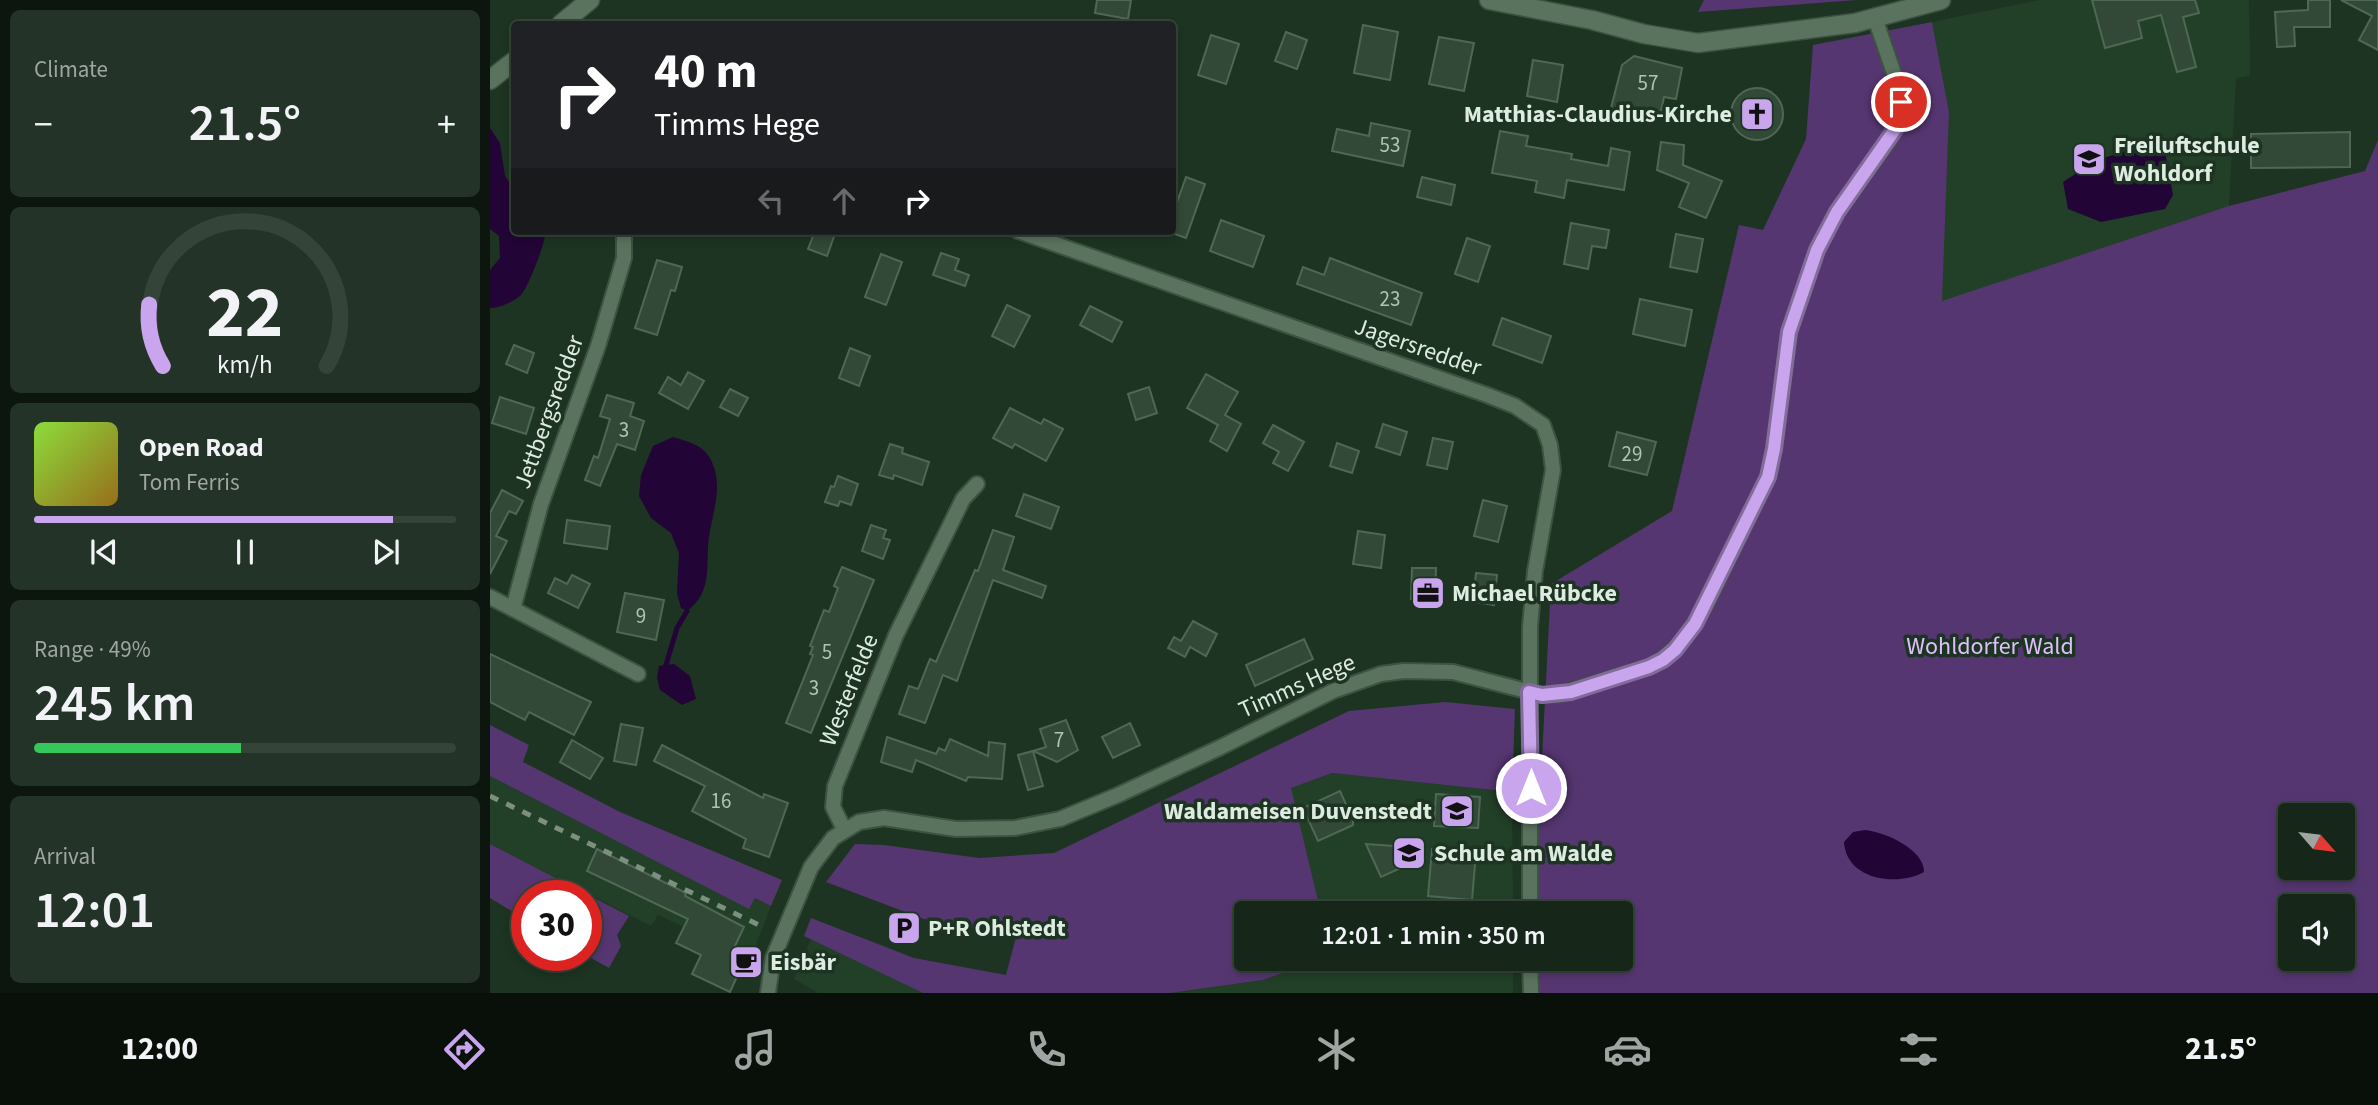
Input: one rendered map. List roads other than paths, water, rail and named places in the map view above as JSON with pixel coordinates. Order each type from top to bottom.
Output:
[{"type":"street","points":[[565,21],[590,0]]},
{"type":"street","points":[[1489,0],[1698,43],[1856,23],[1941,0]]},
{"type":"street","name":"Timms Hege","points":[[844,829],[873,818],[956,829],[1036,826],[1118,795],[1333,691],[1381,674],[1452,672],[1542,695],[1571,692],[1663,660],[1685,638],[1706,604],[1768,477],[1789,332],[1817,250],[1837,212],[1889,140],[1899,120],[1900,91],[1875,18]]},
{"type":"street","points":[[490,80],[511,63]]},
{"type":"street","name":"Jettbergsredder","points":[[513,609],[541,504],[598,346],[624,258],[624,235]]},
{"type":"street","name":"Jagersredder","points":[[1029,235],[1487,395],[1515,406],[1543,425],[1550,445],[1553,470],[1535,571],[1530,627],[1530,901]]},
{"type":"street","name":"Westerfelde","points":[[844,829],[833,807],[835,786],[896,635],[963,499],[977,484]]},
{"type":"street","points":[[490,597],[638,674]]},
{"type":"street","points":[[768,993],[770,969],[791,913],[817,856],[844,829]]},
{"type":"street","points":[[1530,971],[1531,993]]},
{"type":"waterway","points":[[666,665],[677,628],[687,611]]},
{"type":"railway","points":[[490,796],[759,925]]},
{"type":"place","name":"Matthias-Claudius-Kirche","points":[[1757,114]]},
{"type":"place","name":"Freiluftschule Wohldorf","points":[[2089,159]]},
{"type":"place","name":"Michael Rübcke","points":[[1428,593]]},
{"type":"place","name":"Waldameisen Duvenstedt","points":[[1457,811]]},
{"type":"place","name":"Schule am Walde","points":[[1409,853]]},
{"type":"place","name":"P+R Ohlstedt","points":[[904,928]]},
{"type":"place","name":"Eisbär","points":[[746,962]]},
{"type":"park label","name":"Wohldorfer Wald","points":[[1990,646]]}]
